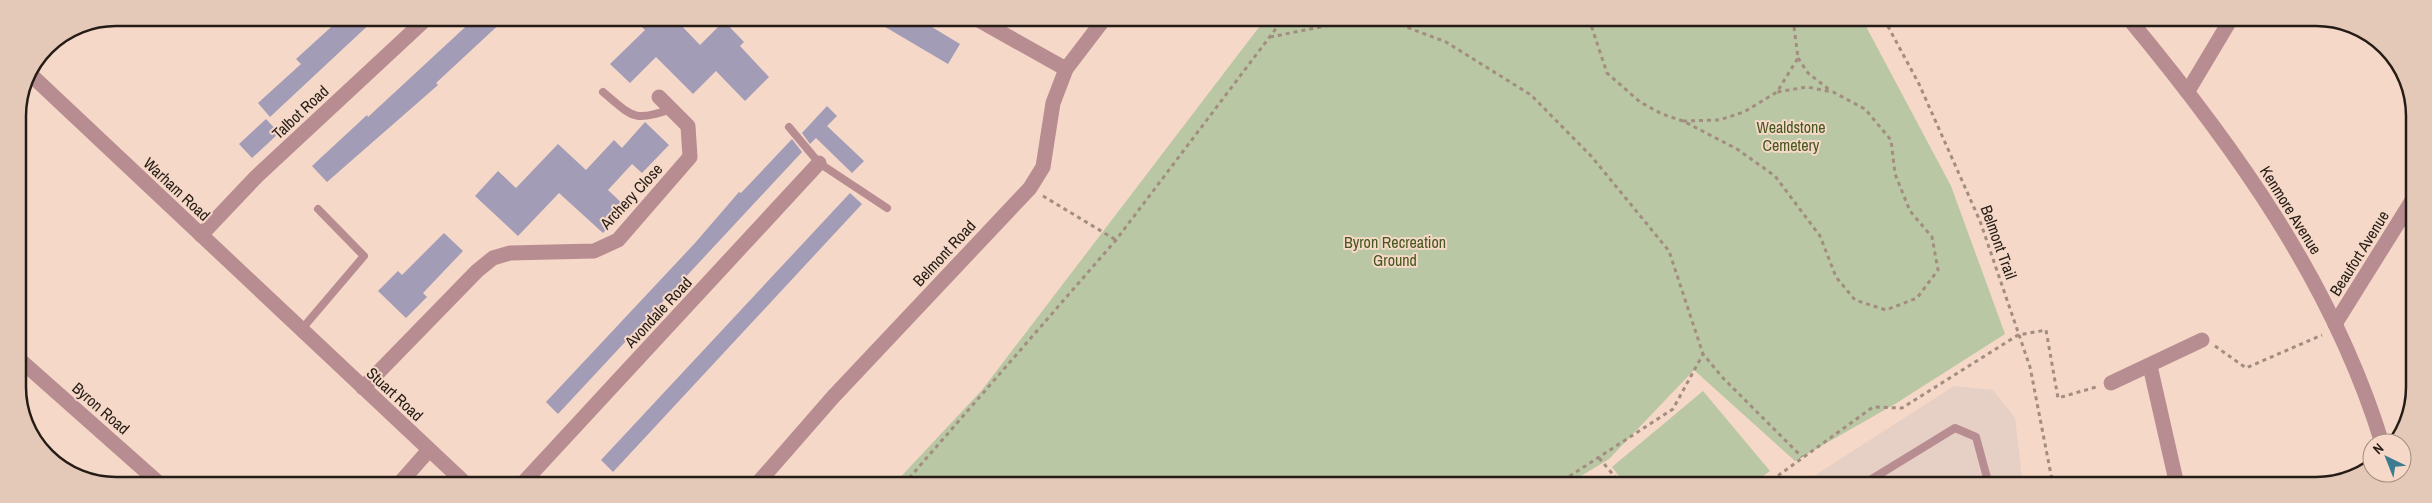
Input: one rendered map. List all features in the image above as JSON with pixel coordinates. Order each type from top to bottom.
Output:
[{"type":"street","name":"Talbot Road","points":[[201,235],[256,177],[418,26]]},
{"type":"street","points":[[989,26],[1066,69]]},
{"type":"street","name":"Belmont Road","points":[[763,477],[833,397],[1030,188],[1043,167],[1054,103],[1066,69],[1099,26]]},
{"type":"street","name":"Kenmore Avenue","points":[[2135,26],[2188,91],[2269,204],[2310,275],[2336,326],[2370,403],[2379,433]]},
{"type":"street","points":[[2188,91],[2227,26]]},
{"type":"street","name":"Warham Road","points":[[35,78],[300,330]]},
{"type":"street","name":"Archery Close","points":[[364,388],[477,271],[493,258],[510,253],[594,251],[618,240],[690,157],[688,126],[673,108],[659,97]]},
{"type":"street","name":"Avondale Road","points":[[528,477],[819,163]]},
{"type":"street","name":"Beaufort Avenue","points":[[2336,326],[2406,211]]},
{"type":"street","name":"Stuart Road","points":[[300,330],[458,477]]},
{"type":"street","points":[[2111,383],[2202,340]]},
{"type":"street","name":"Byron Road","points":[[26,366],[152,477]]},
{"type":"street","points":[[2150,366],[2175,477]]},
{"type":"street","points":[[405,477],[429,450]]},
{"type":"lane","points":[[603,92],[631,115],[637,117],[649,116],[673,108]]},
{"type":"lane","points":[[789,127],[819,163],[886,208]]},
{"type":"lane","points":[[300,330],[364,256],[318,209]]},
{"type":"lane","points":[[1875,477],[1955,428],[1976,438],[1987,477]]},
{"type":"path","points":[[910,477],[1116,240],[1278,26]]},
{"type":"path","points":[[1269,37],[1322,26]]},
{"type":"path","points":[[1405,26],[1446,42],[1531,95],[1592,157],[1669,251],[1703,354],[1723,378],[1802,457]]},
{"type":"path","points":[[1591,26],[1607,73],[1640,102],[1662,114],[1683,121],[1736,149],[1775,176],[1820,236],[1836,276],[1855,300],[1886,310],[1917,298],[1938,270],[1932,237],[1910,211],[1895,174],[1891,140],[1865,109],[1833,92],[1808,73],[1798,58],[1794,26]]},
{"type":"path","name":"Belmont Trail","points":[[1888,26],[1919,84],[1980,221],[2030,367],[2052,477]]},
{"type":"path","points":[[1777,92],[1798,58]]},
{"type":"path","points":[[1683,121],[1719,120],[1744,112],[1777,92],[1807,87],[1833,92]]},
{"type":"path","points":[[1030,188],[1116,240]]},
{"type":"path","points":[[2202,340],[2216,346],[2246,368],[2336,326]]},
{"type":"path","points":[[1776,477],[1873,407],[1902,408],[2018,335],[2046,330],[2058,398],[2111,383]]},
{"type":"path","points":[[1569,477],[1674,409],[1703,354]]},
{"type":"path","points":[[1599,458],[1615,477]]},
{"type":"shaded area","points":[[1954,386],[1993,390],[2015,418],[2022,477],[1812,477]]},
{"type":"green space","name":"Byron Recreation Ground","points":[[1260,26],[1866,26],[1951,186],[2005,334],[1895,404],[1795,461],[1694,370],[1609,459],[1579,477],[901,477],[982,390]]},
{"type":"green space","points":[[1703,391],[1770,471],[1762,477],[1620,477],[1612,467]]},
{"type":"building","points":[[332,26],[367,26],[270,117],[258,103],[301,64],[296,59]]},
{"type":"building","points":[[466,26],[497,26],[436,83],[438,85],[327,182],[312,166],[367,115],[368,117]]},
{"type":"building","points":[[641,26],[682,26],[700,45],[719,26],[729,26],[744,42],[740,46],[769,77],[745,101],[716,71],[693,94],[656,57],[630,83],[610,64],[645,30]]},
{"type":"building","points":[[884,26],[930,26],[960,44],[948,64]]},
{"type":"building","points":[[827,106],[837,116],[827,126],[864,161],[852,173],[816,138],[810,144],[802,133]]},
{"type":"building","points":[[266,119],[279,133],[252,158],[239,144]]},
{"type":"building","points":[[645,122],[669,145],[642,173],[632,164],[608,190],[627,208],[603,233],[559,193],[518,236],[475,196],[498,171],[516,188],[558,144],[586,170],[614,140],[622,148]]},
{"type":"building","points":[[792,139],[802,152],[558,414],[546,402],[695,243],[739,192],[741,193]]},
{"type":"building","points":[[850,193],[862,204],[613,472],[601,460]]},
{"type":"building","points":[[444,233],[463,251],[423,293],[427,297],[406,318],[378,291],[398,271],[402,275]]},
{"type":"park label","name":"Wealdstone Cemetery","points":[[1791,136]]}]
